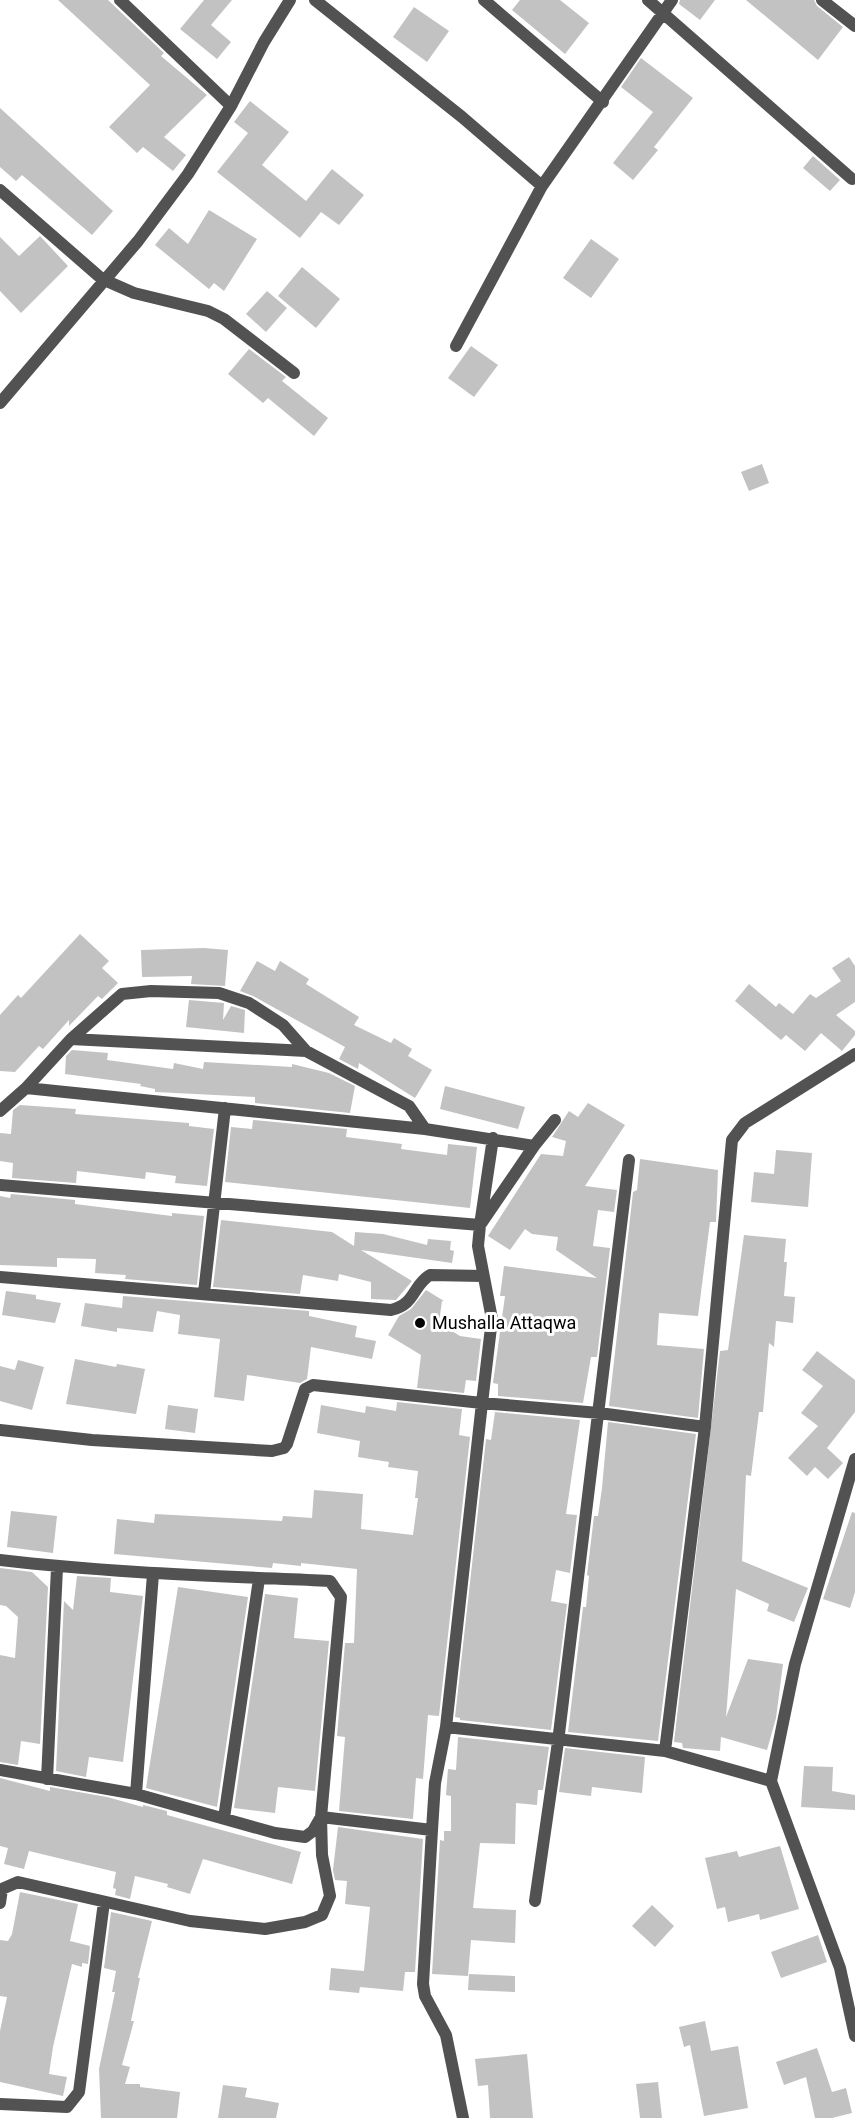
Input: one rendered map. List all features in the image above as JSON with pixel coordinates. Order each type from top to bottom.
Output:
[{"type":"street","points":[[120,0],[231,106]]},
{"type":"street","points":[[0,403],[102,279],[138,240],[188,174],[231,106],[264,42],[290,0]]},
{"type":"street","points":[[315,0],[462,117],[542,186]]},
{"type":"street","points":[[484,0],[603,102]]},
{"type":"street","points":[[648,0],[852,179]]},
{"type":"street","points":[[456,346],[542,186],[603,102],[672,0]]},
{"type":"street","points":[[822,0],[855,26]]},
{"type":"street","points":[[0,190],[102,279],[134,293],[208,311],[224,319],[294,373]]},
{"type":"street","points":[[0,1111],[26,1088],[71,1038],[122,994],[151,991],[219,993],[249,1003],[283,1025],[306,1051],[409,1106],[425,1129]]},
{"type":"street","points":[[71,1038],[306,1051]]},
{"type":"street","points":[[665,1751],[705,1427],[732,1140],[745,1123],[855,1054]]},
{"type":"street","points":[[26,1088],[425,1129],[534,1146]]},
{"type":"street","points":[[204,1293],[225,1108]]},
{"type":"street","points":[[480,1225],[534,1146],[555,1120]]},
{"type":"street","points":[[463,2118],[446,2035],[425,1996],[423,1984],[435,1783],[441,1739],[446,1728],[492,1319],[478,1246],[493,1138]]},
{"type":"street","points":[[535,1901],[558,1742],[629,1160]]},
{"type":"street","points":[[0,1185],[480,1225]]},
{"type":"street","points":[[0,1277],[391,1310],[403,1307],[423,1279],[430,1275],[483,1276]]},
{"type":"street","points":[[0,1430],[92,1440],[272,1451],[284,1449],[305,1389],[314,1385],[599,1413],[705,1427]]},
{"type":"street","points":[[855,1459],[795,1664],[771,1781],[840,1968],[855,2036]]},
{"type":"street","points":[[0,1560],[57,1568],[330,1581],[341,1597],[321,1817],[322,1856],[330,1896],[322,1915],[305,1922],[265,1929],[190,1921],[18,1882],[1,1889],[0,1903]]},
{"type":"street","points":[[47,1779],[57,1568]]},
{"type":"street","points":[[136,1794],[153,1574]]},
{"type":"street","points":[[224,1818],[259,1579]]},
{"type":"street","points":[[446,1728],[558,1742],[665,1751],[771,1781]]},
{"type":"street","points":[[0,1770],[136,1794],[275,1833],[305,1837],[313,1831],[321,1817]]},
{"type":"street","points":[[321,1817],[432,1830]]},
{"type":"street","points":[[0,2104],[19,2112],[66,2107],[79,2092],[104,1902]]},
{"type":"building","points":[[58,0],[108,0],[164,53],[161,56],[207,95],[164,137],[186,155],[173,171],[143,147],[137,153],[109,127],[150,85]]},
{"type":"building","points":[[204,0],[232,0],[211,25],[231,42],[217,59],[180,29]]},
{"type":"building","points":[[520,0],[560,0],[589,23],[565,54],[512,10]]},
{"type":"building","points":[[680,0],[715,0],[700,20],[679,4]]},
{"type":"building","points":[[746,0],[814,0],[817,6],[843,27],[818,60]]},
{"type":"building","points":[[414,7],[449,31],[427,62],[393,37]]},
{"type":"building","points":[[641,58],[693,98],[654,147],[658,150],[633,180],[613,163],[653,112],[621,87]]},
{"type":"building","points":[[250,101],[289,132],[262,165],[306,201],[332,169],[364,195],[339,225],[321,212],[300,238],[217,172],[248,133],[234,122]]},
{"type":"building","points":[[0,108],[113,211],[92,235],[22,175],[16,181],[0,167]]},
{"type":"building","points":[[813,156],[840,180],[830,191],[803,168]]},
{"type":"building","points":[[209,210],[257,239],[224,291],[214,283],[209,289],[155,245],[169,228],[188,244]]},
{"type":"building","points":[[40,236],[68,266],[21,313],[0,291],[0,237],[19,256]]},
{"type":"building","points":[[591,239],[619,259],[591,298],[563,278]]},
{"type":"building","points":[[302,267],[340,299],[316,328],[278,296]]},
{"type":"building","points":[[267,291],[287,308],[266,332],[246,314]]},
{"type":"building","points":[[471,346],[498,365],[474,397],[448,378]]},
{"type":"building","points":[[249,349],[286,377],[282,381],[328,418],[314,436],[268,398],[263,403],[228,374]]},
{"type":"building","points":[[762,464],[769,483],[749,491],[741,472]]},
{"type":"building","points":[[80,934],[109,961],[102,968],[118,983],[102,999],[98,996],[69,1026],[69,1020],[43,1049],[39,1046],[15,1072],[0,1071],[0,1015],[18,995],[21,998]]},
{"type":"building","points":[[204,948],[228,950],[225,986],[191,984],[192,976],[142,977],[141,950]]},
{"type":"building","points":[[849,957],[855,966],[855,1002],[836,1015],[855,1031],[855,1035],[842,1051],[821,1033],[805,1051],[786,1035],[781,1040],[735,1001],[749,984],[776,1007],[779,1003],[793,1014],[810,994],[816,998],[841,981],[832,968]]},
{"type":"building","points":[[257,961],[275,971],[280,961],[309,979],[306,984],[359,1017],[354,1025],[391,1043],[394,1038],[412,1049],[408,1056],[432,1070],[415,1098],[359,1063],[358,1069],[339,1059],[345,1047],[240,991]]},
{"type":"building","points":[[189,1000],[224,1003],[223,1020],[231,1006],[245,1010],[244,1033],[186,1027]]},
{"type":"building","points":[[72,1050],[108,1053],[107,1060],[173,1069],[174,1063],[203,1069],[204,1062],[292,1067],[292,1064],[329,1073],[355,1086],[350,1113],[255,1103],[255,1097],[155,1092],[155,1089],[140,1086],[141,1084],[65,1074],[66,1056]]},
{"type":"building","points":[[445,1086],[525,1107],[518,1129],[440,1109]]},
{"type":"building","points":[[588,1103],[625,1125],[585,1186],[617,1190],[614,1212],[598,1210],[593,1246],[610,1248],[597,1357],[591,1357],[583,1403],[498,1396],[498,1384],[493,1383],[505,1296],[500,1296],[504,1266],[597,1278],[556,1250],[558,1237],[532,1234],[525,1229],[510,1250],[488,1236],[541,1154],[563,1156],[566,1141],[552,1137],[569,1111],[578,1117]]},
{"type":"building","points":[[20,1105],[76,1109],[75,1114],[189,1123],[189,1126],[214,1129],[207,1186],[175,1183],[176,1176],[146,1172],[145,1179],[77,1171],[76,1183],[12,1178],[13,1163],[0,1161],[0,1133],[11,1134],[13,1110]]},
{"type":"building","points":[[253,1120],[347,1129],[346,1137],[402,1144],[401,1149],[447,1155],[448,1144],[477,1147],[470,1208],[225,1182],[231,1127],[252,1129]]},
{"type":"building","points":[[776,1150],[812,1153],[808,1207],[751,1202],[754,1172],[774,1174]]},
{"type":"building","points":[[640,1159],[718,1170],[716,1222],[710,1222],[698,1316],[659,1313],[657,1345],[704,1349],[698,1418],[609,1406],[633,1192],[637,1190]]},
{"type":"building","points":[[11,1194],[75,1200],[75,1204],[172,1216],[172,1213],[204,1216],[197,1285],[125,1279],[126,1275],[95,1273],[96,1259],[57,1258],[57,1267],[0,1265],[0,1196],[10,1198]]},
{"type":"building","points":[[221,1220],[332,1232],[354,1246],[355,1232],[383,1234],[427,1245],[428,1239],[451,1241],[450,1250],[454,1251],[452,1263],[361,1250],[412,1281],[396,1300],[371,1299],[371,1282],[339,1274],[338,1281],[303,1275],[300,1294],[213,1287]]},
{"type":"building","points":[[744,1235],[786,1239],[784,1262],[787,1262],[784,1296],[795,1297],[793,1323],[776,1321],[774,1347],[769,1343],[763,1412],[759,1412],[751,1476],[746,1475],[742,1561],[808,1588],[794,1622],[767,1611],[769,1604],[736,1589],[726,1717],[748,1659],[783,1664],[776,1718],[767,1750],[721,1737],[720,1751],[683,1748],[682,1743],[674,1742],[720,1351],[728,1350]]},
{"type":"building","points":[[426,1290],[444,1301],[442,1301],[439,1323],[460,1336],[481,1339],[476,1381],[466,1380],[464,1393],[417,1388],[421,1355],[388,1335],[399,1316],[411,1309]]},
{"type":"building","points":[[6,1291],[36,1295],[36,1299],[61,1303],[55,1323],[2,1315]]},
{"type":"building","points":[[123,1296],[309,1311],[309,1316],[357,1326],[355,1337],[376,1341],[372,1359],[311,1347],[307,1379],[300,1383],[247,1375],[244,1401],[214,1397],[220,1339],[178,1334],[180,1315],[157,1311],[153,1332],[117,1328],[117,1332],[81,1326],[85,1303],[122,1308]]},
{"type":"building","points":[[817,1351],[855,1380],[855,1412],[827,1448],[843,1463],[828,1479],[815,1467],[807,1476],[788,1458],[818,1426],[801,1413],[823,1386],[802,1370]]},
{"type":"building","points":[[75,1359],[116,1367],[117,1364],[145,1369],[136,1414],[66,1404]]},
{"type":"building","points":[[18,1360],[44,1367],[32,1410],[0,1401],[0,1366],[15,1370]]},
{"type":"building","points":[[397,1402],[462,1409],[459,1435],[470,1437],[439,1716],[428,1715],[423,1779],[416,1778],[413,1819],[339,1811],[345,1737],[337,1736],[345,1643],[354,1643],[357,1569],[301,1563],[301,1566],[273,1563],[272,1568],[114,1554],[117,1519],[154,1523],[155,1514],[282,1521],[283,1516],[312,1518],[314,1490],[363,1494],[361,1529],[413,1535],[418,1498],[415,1498],[418,1471],[388,1467],[389,1462],[358,1457],[360,1441],[317,1433],[321,1405],[365,1413],[366,1406],[396,1411]]},
{"type":"building","points":[[168,1405],[198,1409],[195,1433],[165,1429]]},
{"type":"building","points":[[495,1412],[580,1420],[566,1514],[577,1515],[570,1573],[556,1570],[551,1601],[567,1604],[551,1730],[460,1720],[455,1717],[486,1439],[491,1440]]},
{"type":"building","points":[[608,1422],[696,1434],[658,1741],[568,1732],[583,1607],[586,1607],[589,1576],[587,1575],[594,1516],[598,1516],[602,1488]]},
{"type":"building","points":[[11,1511],[57,1516],[53,1553],[7,1547]]},
{"type":"building","points":[[852,1512],[855,1513],[855,1592],[850,1608],[823,1599]]},
{"type":"building","points":[[0,1568],[32,1572],[48,1587],[40,1744],[21,1741],[18,1765],[0,1762],[0,1655],[15,1658],[18,1617],[6,1606],[0,1605]]},
{"type":"building","points":[[77,1576],[111,1578],[110,1592],[143,1596],[123,1762],[89,1757],[86,1777],[56,1771],[64,1601],[73,1610]]},
{"type":"building","points":[[178,1587],[248,1597],[217,1807],[146,1788]]},
{"type":"building","points":[[265,1594],[298,1598],[294,1638],[329,1641],[315,1791],[278,1787],[275,1813],[234,1808]]},
{"type":"building","points":[[458,1737],[549,1747],[543,1790],[538,1790],[537,1805],[516,1803],[515,1844],[480,1843],[473,1908],[516,1910],[515,1943],[471,1940],[468,1976],[432,1974],[440,1840],[444,1841],[444,1831],[451,1831],[451,1796],[446,1795],[448,1769],[456,1770]]},
{"type":"building","points":[[565,1748],[645,1757],[642,1793],[592,1787],[591,1796],[559,1792]]},
{"type":"building","points":[[804,1766],[833,1767],[832,1791],[855,1795],[855,1810],[801,1807]]},
{"type":"building","points":[[0,1778],[50,1791],[50,1787],[107,1797],[143,1807],[143,1805],[167,1811],[167,1815],[301,1852],[292,1884],[203,1859],[190,1894],[167,1887],[168,1884],[135,1876],[130,1899],[115,1895],[116,1889],[113,1888],[116,1872],[29,1851],[24,1869],[4,1864],[8,1848],[0,1846]]},
{"type":"building","points":[[338,1827],[423,1839],[415,1972],[405,1972],[403,1991],[360,1987],[359,1993],[329,1990],[331,1968],[364,1971],[370,1907],[345,1904],[347,1881],[335,1880],[333,1870]]},
{"type":"building","points":[[780,1846],[799,1909],[760,1920],[759,1914],[728,1922],[725,1907],[717,1909],[705,1858],[737,1851],[739,1857]]},
{"type":"building","points":[[20,1892],[78,1904],[70,1941],[90,1946],[88,1964],[82,1963],[82,1967],[72,1964],[53,2047],[49,2074],[67,2077],[63,2096],[0,2082],[0,2031],[7,1997],[0,1996],[0,1940],[8,1941],[12,1934]]},
{"type":"building","points":[[652,1905],[674,1926],[655,1947],[632,1926]]},
{"type":"building","points":[[111,1912],[152,1921],[138,1978],[140,1978],[131,2021],[134,2021],[122,2065],[130,2067],[125,2084],[140,2084],[140,2087],[180,2092],[177,2118],[101,2118],[99,2069],[115,1992],[112,1992],[116,1971],[104,1968]]},
{"type":"building","points":[[818,1935],[827,1962],[781,1978],[771,1952]]},
{"type":"building","points":[[469,1974],[515,1976],[515,1992],[468,1990]]},
{"type":"building","points":[[705,2021],[711,2051],[738,2046],[748,2108],[704,2116],[690,2045],[684,2047],[679,2027]]},
{"type":"building","points":[[817,2048],[832,2092],[846,2088],[852,2113],[832,2118],[815,2118],[806,2077],[784,2085],[776,2062]]},
{"type":"building","points":[[527,2054],[533,2118],[490,2118],[488,2085],[478,2086],[475,2059]]},
{"type":"building","points":[[658,2082],[662,2118],[640,2118],[636,2084]]},
{"type":"building","points":[[223,2085],[247,2088],[245,2097],[279,2103],[276,2118],[218,2118]]},
{"type":"place","name":"Mushalla Attaqwa","points":[[420,1323]]}]
